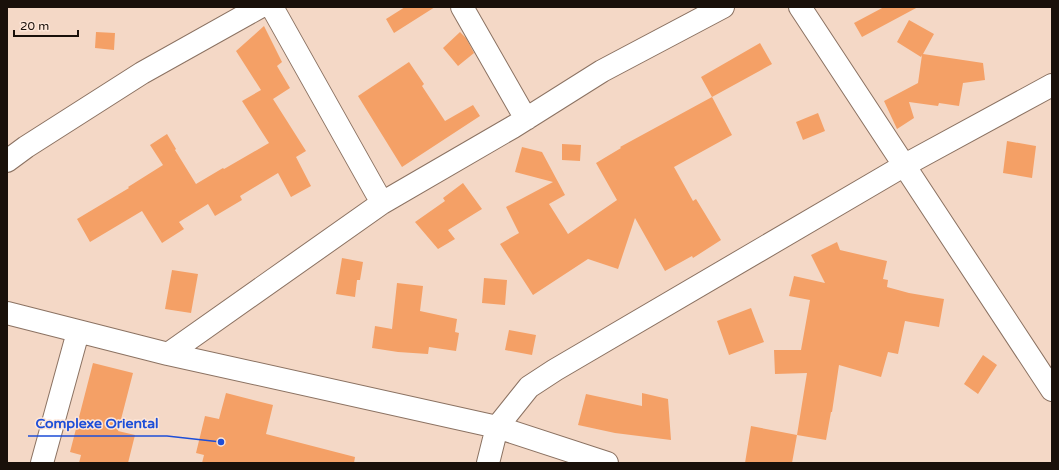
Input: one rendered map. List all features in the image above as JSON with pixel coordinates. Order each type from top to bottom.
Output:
[{"type":"street","points":[[7,161],[26,147],[142,73],[260,7]]},
{"type":"street","points":[[272,7],[382,203]]},
{"type":"street","points":[[462,7],[526,119]]},
{"type":"street","points":[[168,354],[382,203],[526,119],[602,71],[723,7]]},
{"type":"street","points":[[800,7],[1052,390]]},
{"type":"street","points":[[488,463],[497,426],[529,387],[555,370],[905,165],[1052,85]]},
{"type":"street","points":[[7,313],[168,354],[497,426],[607,463]]},
{"type":"street","points":[[42,463],[78,332]]},
{"type":"building","points":[[405,7],[435,7],[394,33],[386,19]]},
{"type":"building","points":[[884,7],[918,7],[862,37],[854,23]]},
{"type":"building","points":[[909,20],[934,34],[923,54],[983,63],[985,80],[963,83],[959,106],[939,103],[938,106],[909,102],[914,118],[897,129],[884,101],[918,83],[922,55],[921,57],[897,42]]},
{"type":"building","points":[[264,26],[282,62],[277,66],[290,88],[273,99],[306,151],[296,157],[311,186],[291,197],[278,173],[240,196],[242,200],[215,216],[208,204],[179,222],[184,229],[162,243],[142,211],[90,242],[77,219],[129,188],[128,187],[163,165],[150,145],[167,134],[196,184],[269,143],[242,101],[261,90],[236,51]]},
{"type":"building","points":[[96,32],[115,33],[114,50],[95,48]]},
{"type":"building","points":[[460,32],[466,38],[474,53],[458,66],[443,48]]},
{"type":"building","points":[[760,43],[772,64],[712,97],[701,77]]},
{"type":"building","points":[[409,62],[424,84],[422,86],[445,121],[473,105],[480,116],[402,167],[358,96]]},
{"type":"building","points":[[712,97],[732,135],[674,167],[693,201],[696,199],[721,240],[693,258],[692,256],[665,271],[635,218],[618,269],[588,259],[533,295],[500,244],[519,233],[506,207],[553,182],[515,172],[522,147],[542,152],[565,195],[549,204],[568,234],[617,200],[596,163],[621,148],[620,147]]},
{"type":"building","points":[[818,113],[825,131],[803,140],[796,122]]},
{"type":"building","points":[[1007,141],[1036,146],[1032,178],[1003,173]]},
{"type":"building","points":[[562,144],[581,145],[580,161],[562,160]]},
{"type":"building","points":[[463,183],[482,209],[448,230],[455,239],[438,249],[415,222],[445,201],[443,198]]},
{"type":"building","points":[[837,242],[840,250],[887,261],[883,279],[888,280],[887,287],[909,293],[944,299],[939,327],[905,321],[898,354],[888,352],[881,377],[839,365],[826,440],[797,435],[807,373],[775,374],[774,350],[801,350],[810,300],[789,296],[794,276],[825,283],[811,255]]},
{"type":"building","points":[[342,258],[363,262],[360,280],[357,280],[355,297],[336,294]]},
{"type":"building","points":[[172,270],[198,274],[191,313],[165,309]]},
{"type":"building","points":[[484,278],[507,280],[505,305],[482,303]]},
{"type":"building","points":[[397,283],[423,286],[420,311],[457,319],[455,332],[459,333],[456,351],[429,347],[428,354],[398,352],[372,348],[375,326],[392,329]]},
{"type":"building","points":[[751,308],[764,342],[729,355],[717,321]]},
{"type":"building","points":[[509,330],[536,335],[532,355],[505,350]]},
{"type":"building","points":[[983,355],[997,365],[978,394],[964,384]]},
{"type":"building","points":[[93,363],[133,373],[118,431],[135,435],[128,463],[79,463],[81,455],[70,452]]},
{"type":"building","points":[[226,393],[273,405],[266,434],[355,457],[354,463],[202,463],[204,455],[196,453],[205,416],[219,419]]},
{"type":"building","points":[[642,393],[668,399],[671,440],[615,433],[578,425],[586,394],[642,406]]},
{"type":"building","points":[[751,426],[797,435],[792,463],[745,463]]},
{"type":"place","name":"Complexe Oriental","points":[[221,442]]}]
